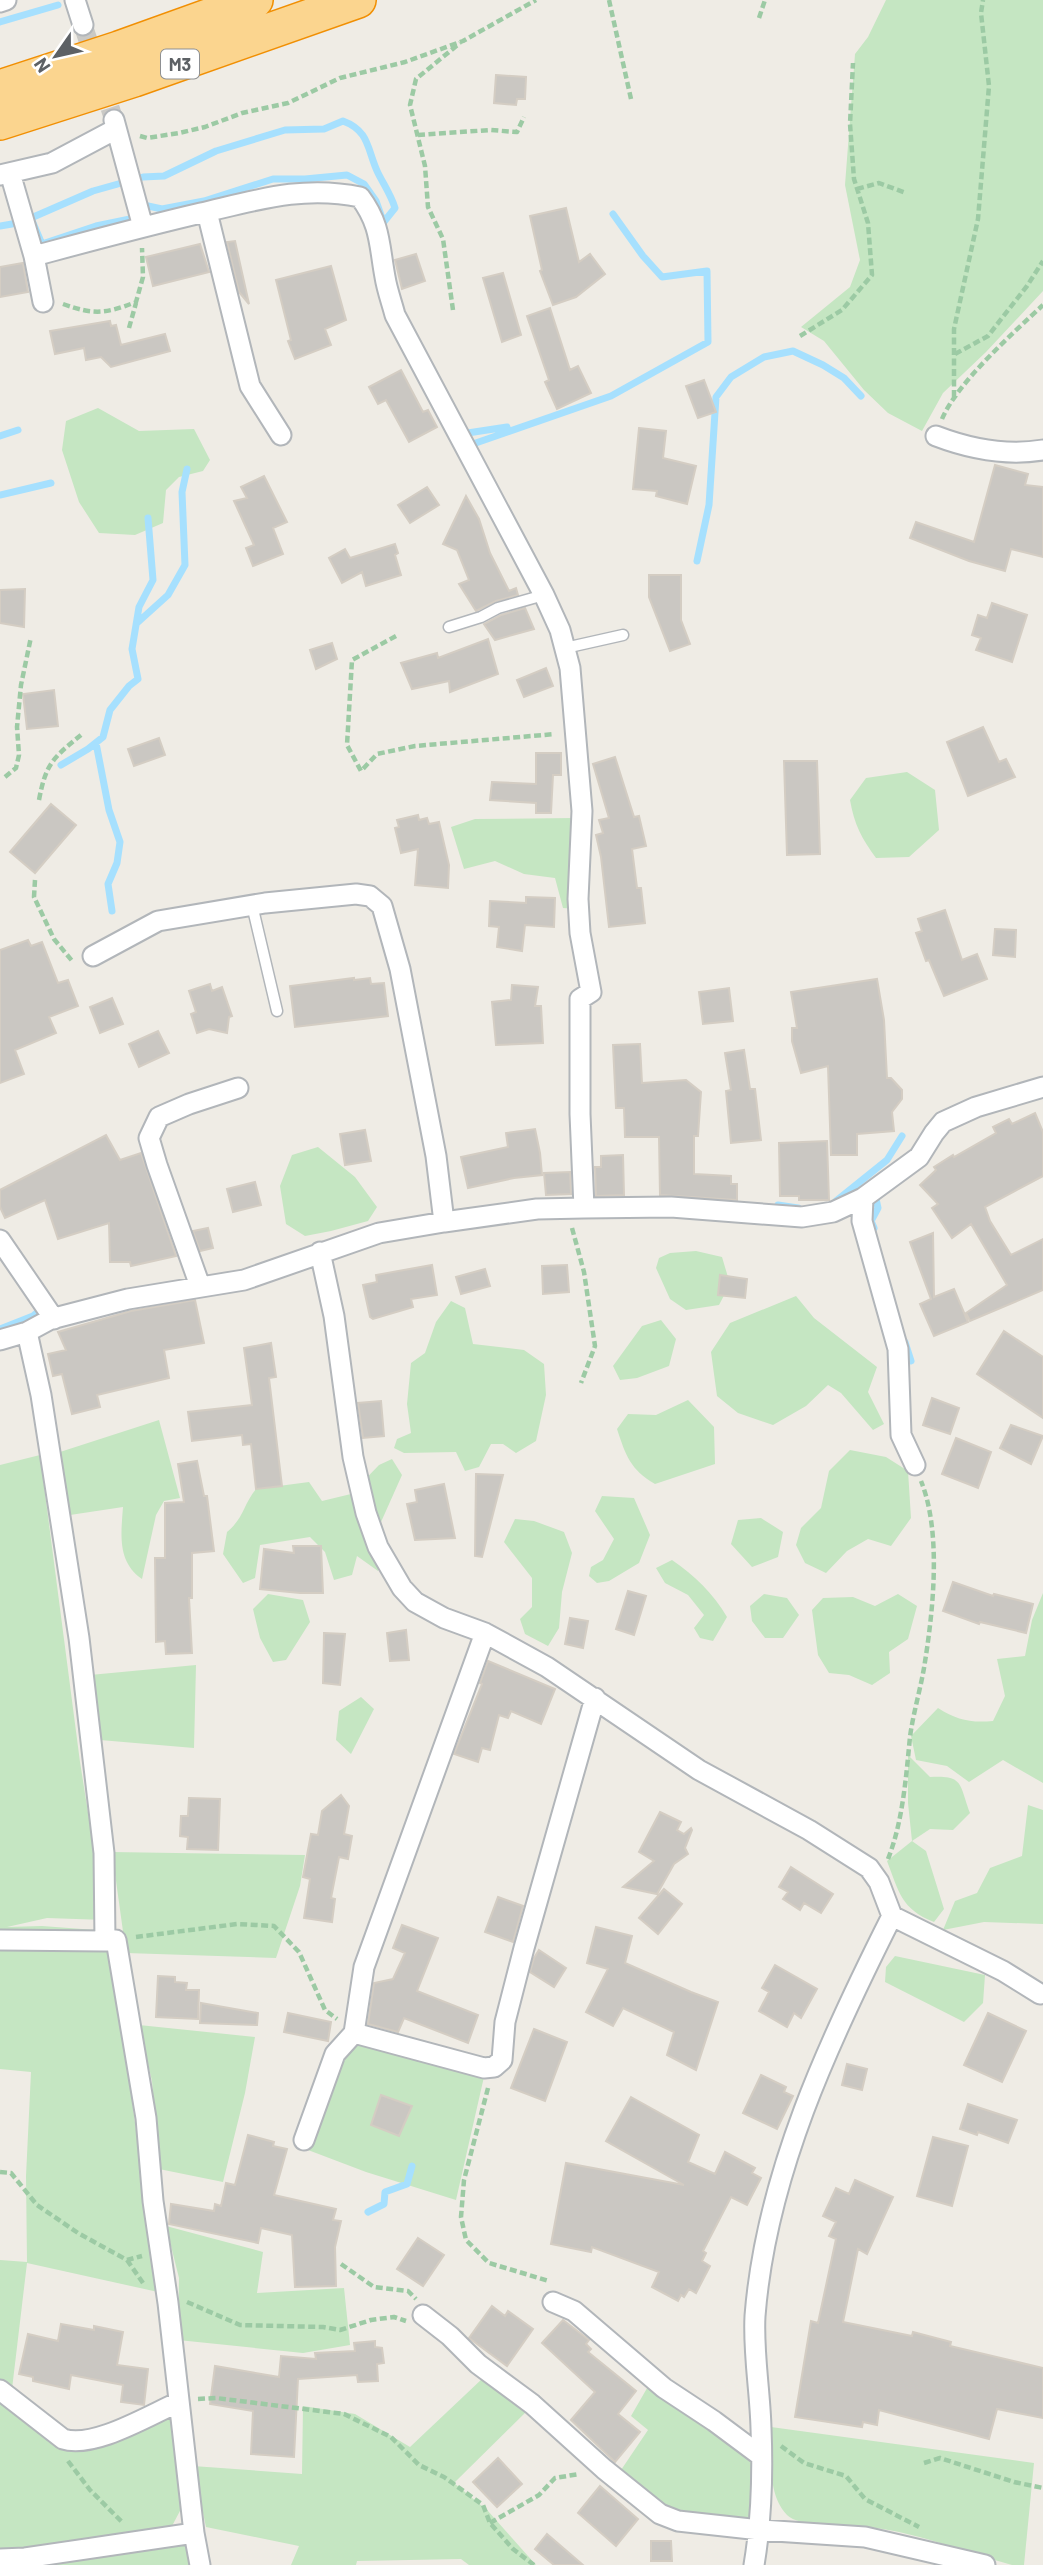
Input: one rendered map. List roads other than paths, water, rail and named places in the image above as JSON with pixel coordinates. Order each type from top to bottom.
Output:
[{"type":"highway","name":"M3","points":[[0,88],[255,0]]},
{"type":"highway","name":"M3","points":[[0,122],[134,79],[358,0]]},
{"type":"street","points":[[0,2],[6,0]]},
{"type":"street","points":[[75,0],[83,25]]},
{"type":"street","points":[[43,302],[34,256],[5,174],[52,163],[115,125],[131,181],[150,225]]},
{"type":"street","points":[[34,256],[150,225],[289,193],[332,191],[360,197],[372,213],[380,237],[385,276],[395,315],[544,595],[560,630],[570,668],[582,811],[578,899],[580,933],[592,992],[580,999],[580,1114],[575,1208]]},
{"type":"street","points":[[207,212],[250,386],[281,435]]},
{"type":"street","points":[[936,436],[965,447],[1020,454],[1043,450]]},
{"type":"street","points":[[93,956],[158,921],[252,905],[356,894],[370,896],[382,906],[400,969],[436,1156],[444,1222]]},
{"type":"street","points":[[0,1340],[27,1332],[54,1318],[128,1299],[244,1280],[379,1233],[444,1222],[575,1208],[671,1207],[802,1217],[834,1212],[863,1198],[919,1157],[943,1122],[976,1107],[1043,1087]]},
{"type":"street","points":[[200,1286],[149,1138],[159,1117],[238,1088]]},
{"type":"street","points":[[863,1198],[862,1221],[898,1349],[901,1435],[915,1465]]},
{"type":"street","points":[[0,1240],[54,1318]]},
{"type":"street","points":[[320,1252],[334,1316],[353,1457],[366,1513],[391,1573],[415,1602],[444,1618],[485,1633],[547,1667],[699,1770],[809,1830],[869,1868],[879,1882],[892,1916],[1003,1972],[1040,1994]]},
{"type":"street","points":[[27,1332],[41,1395],[79,1638],[104,1853],[110,1941],[146,2118],[153,2201],[200,2565]]},
{"type":"street","points":[[304,2140],[335,2054],[354,2033],[364,1968],[485,1633]]},
{"type":"street","points":[[354,2033],[484,2068],[494,2067],[502,2060],[505,2022],[524,1948],[595,1698]]},
{"type":"street","points":[[754,2565],[763,2500],[755,2318],[761,2269],[775,2200],[797,2128],[850,2000],[892,1916]]},
{"type":"street","points":[[0,1940],[110,1941]]},
{"type":"street","points":[[553,2302],[574,2311],[664,2388],[761,2456]]},
{"type":"street","points":[[420,2307],[478,2364],[532,2404],[604,2469],[660,2514],[678,2521],[865,2537],[985,2565]]},
{"type":"street","points":[[0,2390],[63,2439],[84,2442],[178,2397]]},
{"type":"street","points":[[0,2559],[25,2558],[194,2533]]},
{"type":"lane","points":[[449,626],[544,595]]},
{"type":"lane","points":[[565,648],[623,635]]},
{"type":"lane","points":[[252,905],[277,1011]]},
{"type":"waterway","points":[[0,22],[58,5]]},
{"type":"waterway","points":[[130,219],[96,226],[42,244],[31,218],[93,191],[143,177],[164,176],[216,151],[285,130],[324,129],[343,121],[352,125],[363,136],[395,208],[383,223]]},
{"type":"waterway","points":[[148,206],[162,209],[204,201],[273,179],[347,175],[364,184],[376,201],[382,218]]},
{"type":"waterway","points":[[473,450],[470,445],[611,396],[708,342],[707,271],[662,277],[643,256],[613,214]]},
{"type":"waterway","points":[[0,226],[12,224]]},
{"type":"waterway","points":[[697,561],[709,505],[716,397],[731,377],[764,357],[793,351],[844,378],[861,396]]},
{"type":"waterway","points":[[461,434],[507,427]]},
{"type":"waterway","points":[[0,436],[18,430]]},
{"type":"waterway","points":[[137,623],[168,595],[185,565],[182,492],[187,469]]},
{"type":"waterway","points":[[0,495],[51,483]]},
{"type":"waterway","points":[[61,765],[103,737],[110,710],[138,679],[132,649],[139,607],[153,580],[148,518]]},
{"type":"waterway","points":[[96,743],[109,810],[120,842],[117,863],[108,884],[112,911]]},
{"type":"waterway","points":[[836,1201],[887,1160],[902,1136]]},
{"type":"waterway","points":[[874,1228],[871,1221],[878,1208],[875,1194]]},
{"type":"waterway","points":[[778,1205],[798,1208]]},
{"type":"waterway","points":[[0,1329],[33,1316],[43,1307]]},
{"type":"waterway","points":[[905,1342],[911,1361]]},
{"type":"waterway","points":[[368,2212],[384,2204],[385,2192],[407,2184],[412,2166]]},
{"type":"tunnel","points":[[83,25],[114,120]]}]
